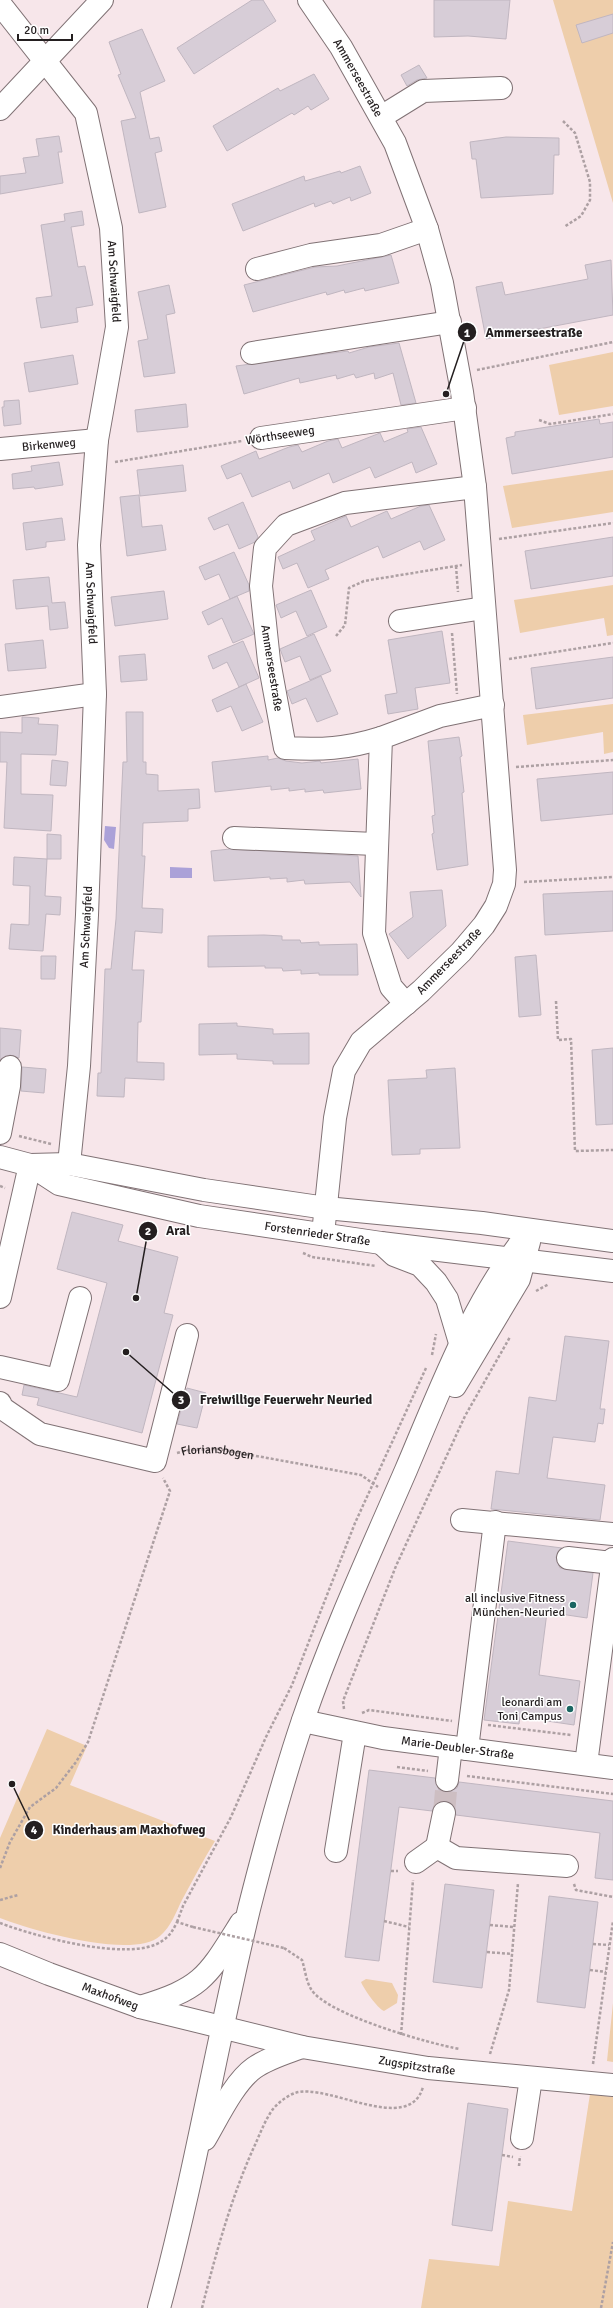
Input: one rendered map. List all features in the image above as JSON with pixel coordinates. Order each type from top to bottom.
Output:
[{"type":"street","points":[[0,109],[102,0]]},
{"type":"street","name":"Ammerseestraße","points":[[309,0],[341,47],[395,143],[427,229],[450,322],[459,373],[475,486],[505,870],[504,884],[496,906],[484,925],[460,952],[406,1004],[361,1042],[344,1071],[336,1118],[323,1234]]},
{"type":"street","name":"Am Schwaigfeld","points":[[0,4],[86,113],[111,228],[117,327],[97,440],[89,545],[95,694],[86,947],[79,1066],[70,1164]]},
{"type":"street","points":[[381,117],[423,91],[501,88]]},
{"type":"street","points":[[257,269],[311,255],[381,245],[427,229]]},
{"type":"street","points":[[252,353],[450,322]]},
{"type":"street","name":"Wörthseeweg","points":[[261,438],[464,408]]},
{"type":"street","name":"Birkenweg","points":[[0,449],[97,440]]},
{"type":"street","name":"Ammerseestraße","points":[[475,486],[346,503],[286,525],[265,548],[261,586],[269,661],[285,748],[318,749],[354,747],[440,716],[493,705]]},
{"type":"street","points":[[400,621],[484,608]]},
{"type":"street","points":[[0,707],[95,694]]},
{"type":"street","name":"Ammerseestraße","points":[[381,738],[375,844],[374,933],[391,987],[406,1004]]},
{"type":"street","points":[[234,838],[375,844]]},
{"type":"street","points":[[0,1133],[9,1086],[10,1067]]},
{"type":"street","name":"Forstenrieder Straße","points":[[0,1158],[30,1166],[59,1184],[199,1216],[381,1243],[613,1271]]},
{"type":"street","name":"Forstenrieder Straße","points":[[30,1166],[70,1164],[204,1190],[326,1208],[482,1223],[530,1231],[613,1241]]},
{"type":"street","points":[[0,1297],[30,1166]]},
{"type":"street","points":[[159,2308],[196,2154],[249,1909],[302,1721],[346,1609],[460,1346],[491,1286],[517,1259],[530,1231]]},
{"type":"street","points":[[381,1243],[394,1256],[420,1265],[436,1282],[447,1298],[460,1346]]},
{"type":"street","points":[[410,1461],[520,1279],[517,1259]]},
{"type":"street","points":[[0,1367],[58,1380],[80,1298]]},
{"type":"street","points":[[0,1403],[2,1408],[40,1434],[154,1461],[187,1335]]},
{"type":"street","points":[[462,1520],[613,1534]]},
{"type":"street","points":[[447,1777],[458,1748],[495,1522]]},
{"type":"street","points":[[568,1558],[612,1563]]},
{"type":"street","points":[[586,1764],[613,1559]]},
{"type":"street","name":"Marie-Deubler-Straße","points":[[302,1721],[355,1733],[613,1768]]},
{"type":"street","points":[[336,1850],[355,1733]]},
{"type":"street","points":[[416,1862],[437,1847],[444,1813]]},
{"type":"street","points":[[437,1847],[456,1858],[520,1864],[567,1866]]},
{"type":"street","points":[[140,2007],[183,1992],[198,1983],[214,1966],[249,1909]]},
{"type":"street","name":"Maxhofweg","points":[[0,1954],[49,1974],[140,2007],[223,2028]]},
{"type":"street","name":"Zugspitzstraße","points":[[223,2028],[302,2047],[428,2068],[613,2084]]},
{"type":"street","points":[[196,2154],[243,2078],[253,2068],[302,2047]]},
{"type":"street","points":[[521,2148],[531,2078]]},
{"type":"path","points":[[563,121],[575,132],[590,182],[590,200],[581,216],[564,227]]},
{"type":"path","points":[[459,373],[613,342]]},
{"type":"path","points":[[539,420],[550,424],[613,414]]},
{"type":"path","name":"Wörthseeweg","points":[[96,464],[114,463],[261,438]]},
{"type":"path","points":[[336,636],[345,625],[349,588],[364,580],[456,566],[480,552],[613,523]]},
{"type":"path","points":[[456,566],[460,612],[451,626],[459,712]]},
{"type":"path","points":[[489,661],[613,643]]},
{"type":"path","points":[[497,769],[613,760]]},
{"type":"path","points":[[504,884],[613,877]]},
{"type":"path","points":[[556,1001],[558,1040],[571,1039],[575,1151],[613,1150]]},
{"type":"path","points":[[430,1358],[437,1329]]},
{"type":"path","points":[[344,1701],[396,1566],[465,1416],[514,1330]]},
{"type":"path","points":[[0,1923],[23,1932],[65,1943],[124,1949],[143,1948],[162,1942],[171,1934],[184,1906],[232,1817],[266,1736],[292,1685],[355,1523],[427,1365]]},
{"type":"path","name":"Floriansbogen","points":[[154,1461],[188,1450],[218,1449],[361,1475],[394,1498]]},
{"type":"path","points":[[0,1868],[10,1842],[30,1807],[56,1788],[76,1762],[88,1742],[170,1491],[154,1461]]},
{"type":"path","points":[[396,1767],[447,1777],[613,1794]]},
{"type":"path","points":[[401,2035],[409,1927],[416,1862]]},
{"type":"path","points":[[490,2055],[509,1990],[520,1864]]},
{"type":"path","points":[[567,1866],[576,1890],[613,1897]]},
{"type":"path","points":[[0,1900],[18,1895]]},
{"type":"path","points":[[599,2068],[592,2067],[613,1921]]},
{"type":"path","points":[[177,1922],[284,1948],[302,1960],[311,1989],[322,2002],[401,2035],[466,2050]]},
{"type":"path","points":[[384,1922],[409,1927]]},
{"type":"path","points":[[490,1926],[514,1927]]},
{"type":"path","points":[[593,1944],[609,1945]]},
{"type":"path","points":[[487,1952],[512,1954]]},
{"type":"path","points":[[590,1970],[606,1972]]},
{"type":"path","points":[[482,2053],[498,2056]]},
{"type":"path","points":[[202,2308],[231,2204],[246,2166],[274,2109],[285,2097],[297,2092],[314,2092],[394,2109],[411,2105],[421,2094],[428,2068]]},
{"type":"path","points":[[502,2156],[521,2148]]},
{"type":"path","points":[[601,2308],[613,2242]]},
{"type":"shaded area","points":[[553,0],[613,0],[613,203]]},
{"type":"shaded area","points":[[613,352],[613,406],[559,415],[549,365]]},
{"type":"shaded area","points":[[613,470],[613,512],[512,528],[503,486]]},
{"type":"shaded area","points":[[613,585],[613,635],[607,636],[604,618],[520,633],[514,600]]},
{"type":"shaded area","points":[[613,704],[613,752],[604,754],[603,732],[527,745],[523,715]]},
{"type":"shaded area","points":[[105,826],[116,827],[114,849],[109,848],[104,840]]},
{"type":"shaded area","points":[[170,867],[192,868],[192,878],[170,878]]},
{"type":"shaded area","points":[[47,1729],[87,1746],[70,1785],[215,1841],[170,1924],[160,1936],[147,1943],[128,1945],[106,1944],[82,1940],[34,1929],[0,1918],[0,1838]]},
{"type":"shaded area","points":[[366,1979],[392,1983],[398,1995],[397,2003],[384,2011],[381,2009],[371,1998],[361,1982]]},
{"type":"shaded area","points":[[613,2003],[613,2062],[607,2061]]},
{"type":"shaded area","points":[[590,2094],[613,2097],[613,2308],[421,2308],[429,2259],[499,2266],[508,2201],[572,2211]]},
{"type":"building","points":[[252,0],[263,0],[276,21],[194,74],[177,48]]},
{"type":"building","points":[[434,0],[510,0],[506,39],[468,36],[434,37]]},
{"type":"building","points":[[613,14],[613,33],[582,43],[576,25]]},
{"type":"building","points":[[142,29],[165,81],[140,92],[150,139],[159,137],[162,151],[155,153],[166,207],[139,213],[121,121],[136,118],[118,75],[121,74],[109,42]]},
{"type":"building","points":[[419,65],[427,78],[417,80],[407,86],[401,75]]},
{"type":"building","points":[[314,74],[329,99],[311,110],[308,106],[294,115],[292,113],[227,151],[213,126],[278,88],[280,91]]},
{"type":"building","points":[[59,136],[62,152],[58,152],[63,183],[0,194],[0,176],[26,173],[23,158],[39,156],[36,139]]},
{"type":"building","points":[[506,137],[559,138],[559,155],[554,155],[553,194],[481,198],[476,159],[472,159],[470,142]]},
{"type":"building","points":[[360,166],[371,193],[351,201],[350,197],[333,204],[331,201],[315,207],[314,203],[243,231],[232,204],[304,176],[305,181],[340,171],[341,173]]},
{"type":"building","points":[[82,211],[84,225],[71,227],[78,267],[85,266],[93,305],[76,308],[78,322],[41,328],[36,298],[52,296],[41,225],[65,221],[64,214]]},
{"type":"building","points":[[391,255],[399,283],[365,291],[364,288],[345,293],[344,290],[327,295],[326,292],[253,312],[244,285],[315,267],[337,266]]},
{"type":"building","points":[[611,260],[613,315],[486,339],[476,287],[502,282],[505,295],[588,279],[585,265]]},
{"type":"building","points":[[169,285],[175,313],[166,315],[175,373],[144,377],[138,341],[148,339],[138,292]]},
{"type":"building","points":[[399,343],[416,403],[401,405],[393,373],[375,379],[374,373],[356,378],[354,374],[337,379],[336,375],[300,383],[299,378],[244,394],[236,366],[348,351],[349,353],[369,347]]},
{"type":"building","points":[[73,355],[78,384],[29,392],[24,363]]},
{"type":"building","points":[[19,400],[21,424],[4,426],[2,407],[4,407],[4,401]]},
{"type":"building","points":[[186,404],[188,427],[137,432],[135,410]]},
{"type":"building","points":[[599,419],[600,424],[613,422],[613,457],[512,474],[506,438],[515,436],[515,432]]},
{"type":"building","points":[[421,427],[437,464],[416,473],[412,462],[375,478],[370,467],[333,483],[329,473],[293,489],[290,481],[252,497],[241,473],[227,479],[221,466],[256,451],[259,459],[289,447],[298,445],[302,452],[328,441],[338,439],[342,448],[380,433],[384,442],[408,432],[407,429]]},
{"type":"building","points":[[59,462],[63,485],[35,489],[34,487],[13,489],[12,474],[32,471],[31,466]]},
{"type":"building","points":[[183,465],[186,491],[140,496],[137,470]]},
{"type":"building","points":[[139,495],[142,527],[162,525],[166,550],[127,556],[120,497]]},
{"type":"building","points":[[243,502],[258,537],[255,542],[239,549],[228,524],[214,530],[208,518]]},
{"type":"building","points":[[429,505],[445,540],[424,550],[420,541],[383,558],[378,546],[325,570],[329,579],[308,588],[297,563],[283,569],[278,557],[315,540],[311,531],[346,516],[351,527],[387,511],[391,519],[421,506]]},
{"type":"building","points":[[62,518],[65,540],[46,542],[46,547],[26,550],[23,523]]},
{"type":"building","points":[[613,537],[613,576],[531,589],[525,551]]},
{"type":"building","points":[[234,552],[249,585],[249,591],[230,599],[219,574],[205,580],[199,567]]},
{"type":"building","points":[[49,577],[52,603],[65,602],[68,628],[50,630],[48,606],[16,609],[13,580]]},
{"type":"building","points":[[311,590],[327,627],[307,636],[296,611],[281,618],[276,605]]},
{"type":"building","points":[[164,591],[168,619],[115,626],[111,597]]},
{"type":"building","points":[[237,596],[254,634],[233,643],[222,618],[208,625],[202,612]]},
{"type":"building","points":[[442,631],[450,683],[415,688],[418,709],[388,714],[385,695],[397,693],[388,640]]},
{"type":"building","points":[[314,634],[331,671],[310,680],[300,656],[285,662],[280,649]]},
{"type":"building","points":[[43,640],[46,668],[8,671],[5,644]]},
{"type":"building","points":[[243,641],[259,678],[239,687],[227,662],[213,669],[208,656]]},
{"type":"building","points":[[145,654],[147,680],[121,682],[119,656]]},
{"type":"building","points":[[613,657],[613,698],[536,709],[531,668]]},
{"type":"building","points":[[321,676],[338,714],[317,722],[306,698],[292,704],[287,691]]},
{"type":"building","points":[[246,684],[263,722],[242,731],[231,706],[217,712],[212,700]]},
{"type":"building","points":[[126,712],[143,712],[143,762],[146,762],[146,774],[158,775],[158,791],[199,789],[200,808],[188,809],[188,821],[143,823],[142,856],[145,856],[142,908],[163,909],[162,933],[135,931],[132,970],[144,970],[141,1022],[138,1022],[137,1062],[164,1063],[164,1080],[125,1078],[124,1097],[97,1096],[98,1073],[101,1073],[105,969],[111,969],[116,919],[123,762],[127,762]]},
{"type":"building","points":[[22,717],[39,718],[38,724],[58,725],[56,755],[21,754],[21,794],[53,795],[51,831],[4,828],[7,762],[0,762],[0,732],[22,733]]},
{"type":"building","points":[[459,737],[462,756],[460,757],[464,792],[462,793],[468,865],[437,870],[432,834],[434,833],[432,816],[435,815],[428,741]]},
{"type":"building","points":[[268,756],[268,760],[278,758],[286,761],[302,763],[320,761],[321,763],[358,759],[361,789],[324,793],[323,790],[305,792],[305,789],[289,791],[289,788],[271,790],[271,786],[215,792],[212,762]]},
{"type":"building","points":[[52,760],[68,762],[66,786],[50,785]]},
{"type":"building","points":[[613,772],[613,814],[541,821],[537,779]]},
{"type":"building","points":[[47,834],[61,835],[61,859],[47,859]]},
{"type":"building","points":[[230,849],[358,856],[361,897],[350,882],[305,884],[304,880],[287,882],[287,878],[270,879],[270,877],[214,881],[211,851]]},
{"type":"building","points":[[14,857],[47,859],[45,896],[61,897],[60,915],[46,914],[43,951],[9,949],[11,924],[29,925],[30,886],[13,885]]},
{"type":"building","points":[[442,890],[446,926],[408,959],[389,934],[413,917],[410,892]]},
{"type":"building","points":[[613,891],[613,931],[545,935],[543,894]]},
{"type":"building","points":[[208,936],[282,936],[282,940],[300,940],[301,943],[319,942],[319,945],[357,944],[358,975],[319,975],[319,973],[301,974],[301,970],[283,971],[282,968],[265,968],[265,966],[208,967]]},
{"type":"building","points":[[536,955],[541,1015],[519,1017],[515,957]]},
{"type":"building","points":[[41,956],[56,956],[55,979],[41,979]]},
{"type":"building","points":[[237,1023],[237,1026],[273,1029],[273,1034],[309,1033],[309,1064],[273,1064],[273,1061],[237,1059],[237,1054],[199,1055],[199,1024]]},
{"type":"building","points":[[0,1028],[21,1030],[19,1058],[10,1055],[0,1060]]},
{"type":"building","points":[[613,1048],[613,1124],[596,1125],[592,1050]]},
{"type":"building","points":[[22,1067],[46,1069],[44,1093],[21,1091]]},
{"type":"building","points":[[455,1068],[460,1148],[420,1149],[420,1154],[392,1155],[388,1080],[427,1078],[426,1070]]},
{"type":"building","points":[[72,1212],[123,1225],[118,1241],[178,1257],[164,1313],[173,1315],[142,1433],[37,1405],[39,1398],[22,1395],[24,1385],[77,1397],[107,1283],[57,1269]]},
{"type":"building","points":[[565,1336],[609,1341],[600,1409],[605,1409],[603,1424],[598,1423],[595,1442],[553,1437],[547,1478],[605,1485],[600,1520],[491,1509],[496,1471],[519,1474],[529,1397],[556,1401]]},
{"type":"building","points":[[187,1388],[206,1393],[197,1428],[177,1424]]},
{"type":"building","points":[[508,1541],[562,1548],[556,1557],[560,1568],[593,1573],[587,1618],[547,1612],[539,1675],[580,1681],[574,1725],[520,1717],[519,1724],[484,1720]]},
{"type":"building","points":[[369,1770],[435,1778],[439,1790],[446,1792],[457,1788],[459,1782],[613,1801],[613,1880],[595,1878],[600,1833],[456,1815],[453,1804],[446,1801],[435,1804],[432,1811],[399,1807],[379,1961],[345,1957]]},
{"type":"building","points":[[445,1884],[494,1890],[482,1988],[433,1982]]},
{"type":"building","points":[[549,1896],[598,1902],[585,2008],[537,2002]]},
{"type":"building","points":[[468,2103],[508,2109],[492,2231],[452,2225]]},
{"type":"tunnel","points":[[444,1813],[447,1780]]},
{"type":"place","name":"Ammerseestraße","points":[[446,394]]},
{"type":"place","name":"Aral","points":[[136,1298]]},
{"type":"place","name":"Freiwillige Feuerwehr Neuried","points":[[126,1352]]},
{"type":"place","name":"all inclusive Fitness München-Neuried","points":[[573,1605]]},
{"type":"place","name":"leonardi am Toni Campus","points":[[570,1709]]},
{"type":"place","name":"Kinderhaus am Maxhofweg","points":[[12,1784]]}]
